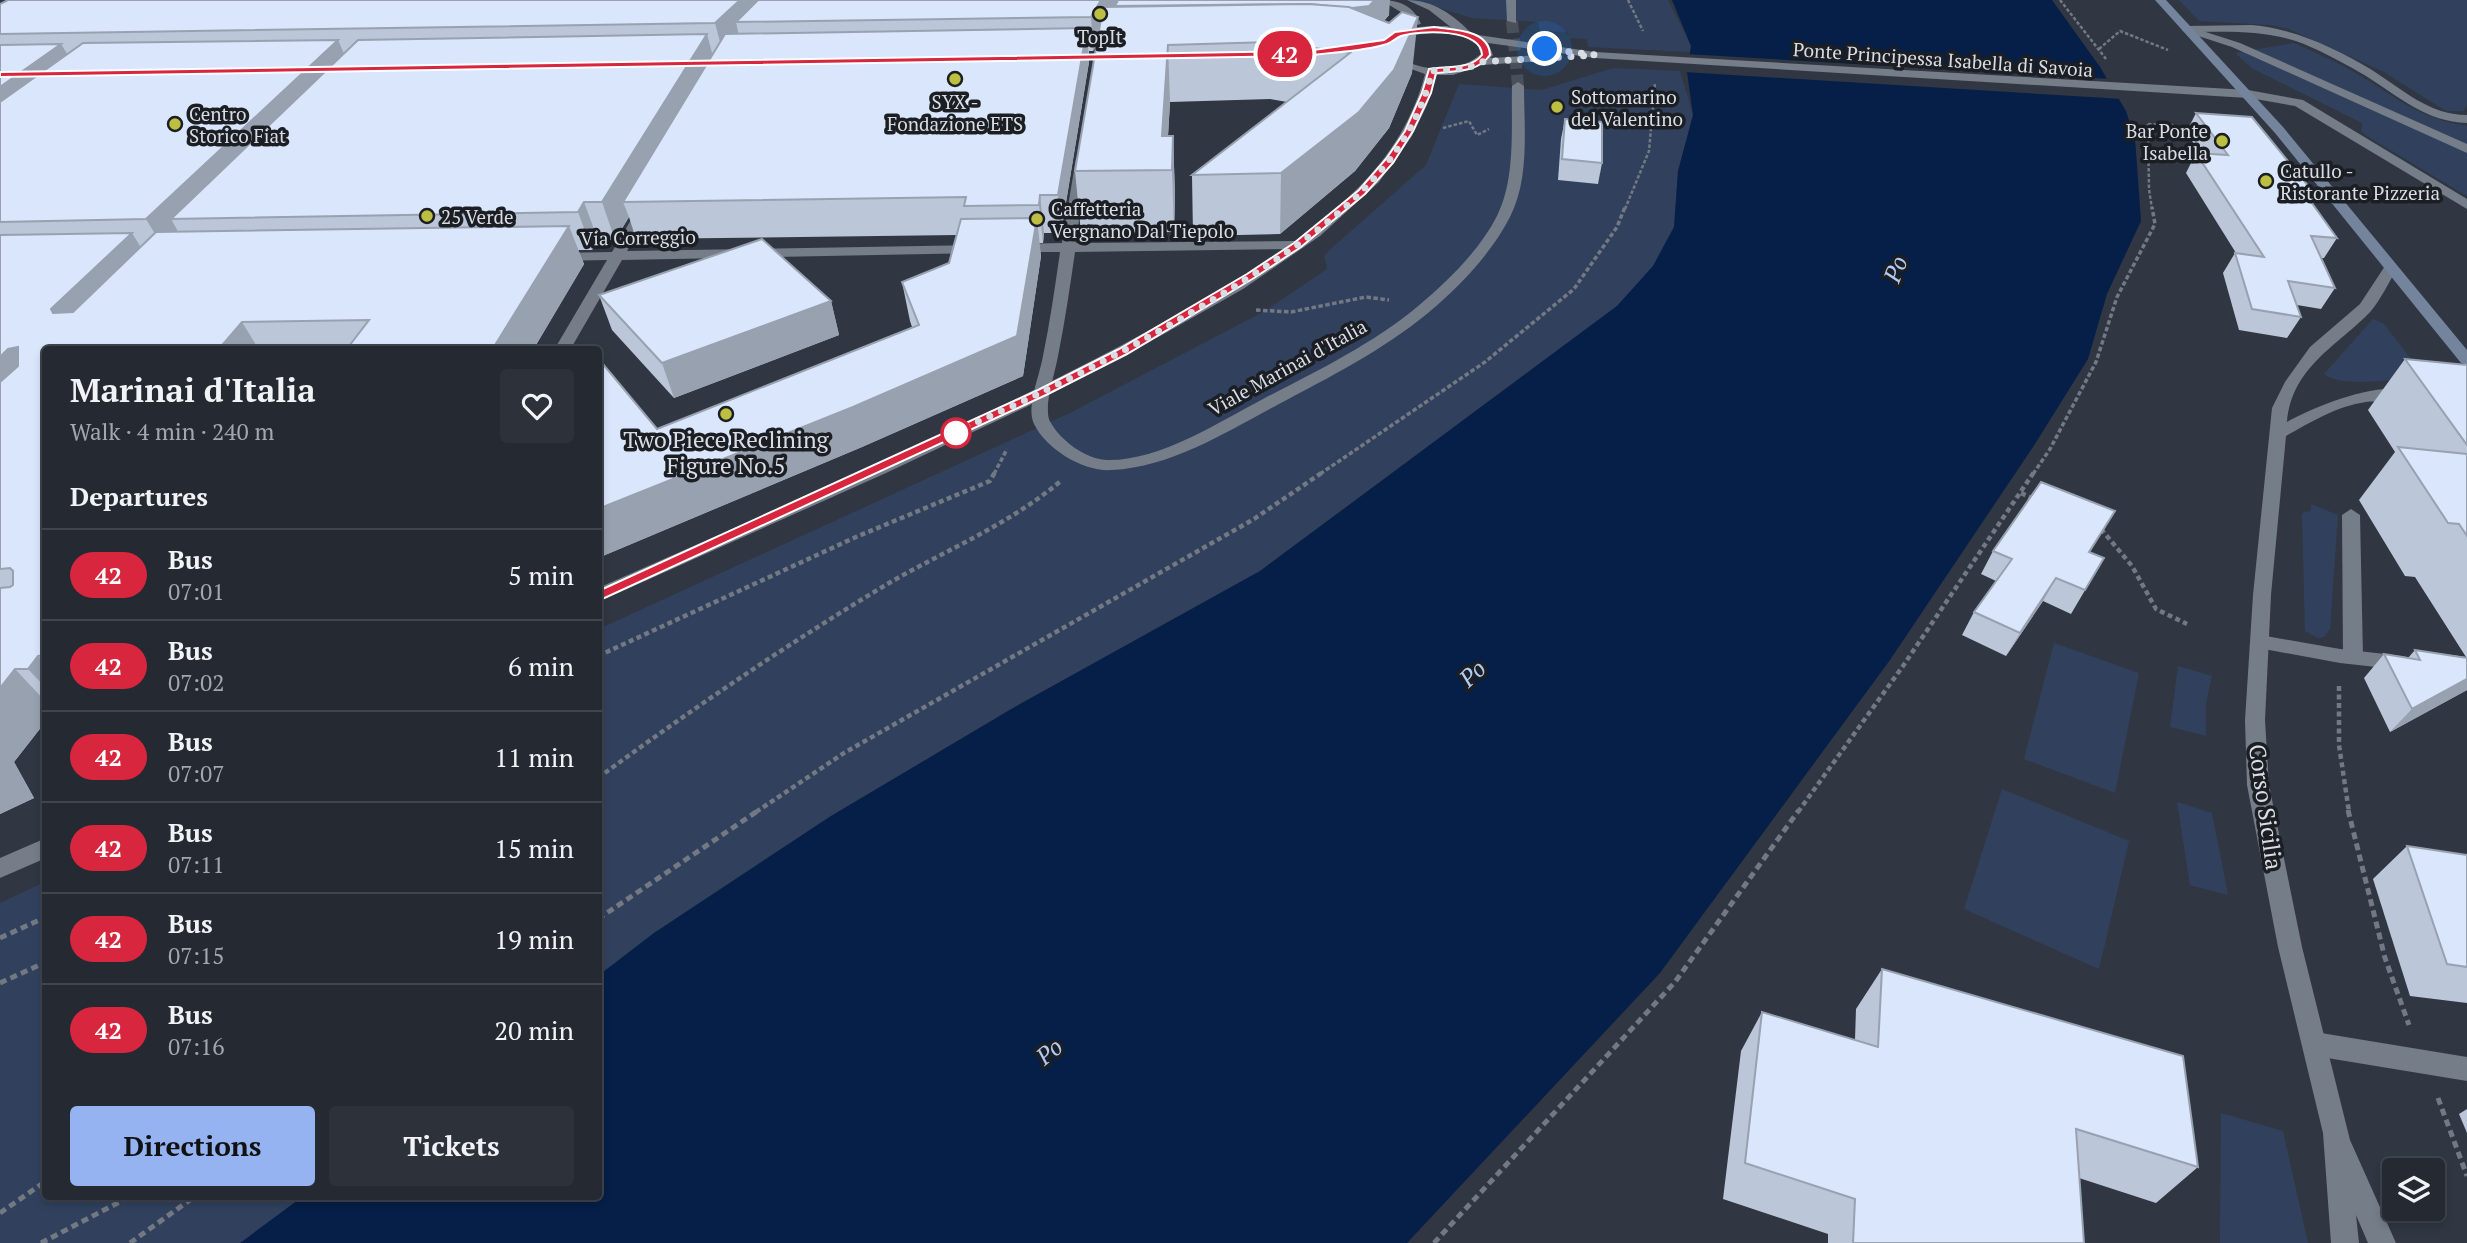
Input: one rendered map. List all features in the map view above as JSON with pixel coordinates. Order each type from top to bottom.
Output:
[{"type":"main road","points":[[2160,0],[2248,94],[2467,360]]},
{"type":"street","points":[[1386,0],[1406,9],[1415,19],[1417,30]]},
{"type":"street","points":[[1380,59],[1432,71],[1468,68],[1480,62],[1486,55],[1486,48],[1472,36],[1433,8],[1412,0]]},
{"type":"street","points":[[1511,0],[1512,20]]},
{"type":"street","points":[[2187,29],[2249,29],[2286,34],[2349,61],[2425,109],[2442,116],[2467,119]]},
{"type":"street","points":[[2187,29],[2236,45],[2467,149]]},
{"type":"street","points":[[1398,62],[1385,52],[1381,43],[1398,34],[1417,30],[1450,30],[1472,36],[1595,55]]},
{"type":"street","points":[[1480,62],[1595,55]]},
{"type":"street","name":"Ponte Principessa Isabella di Savoia","points":[[1595,55],[2248,94],[2299,103],[2467,205]]},
{"type":"street","points":[[602,594],[1042,393],[1198,309],[1297,245],[1362,192],[1389,161],[1420,108],[1432,71]]},
{"type":"street","name":"Viale Marinai d'Italia","points":[[1082,461],[1112,465],[1156,456],[1216,430],[1328,372],[1378,342],[1421,311],[1460,275],[1484,247],[1505,213],[1513,186],[1518,86]]},
{"type":"street","points":[[1082,461],[1065,451],[1041,421],[1042,393],[1050,360],[1084,141]]},
{"type":"street","points":[[564,346],[652,194]]},
{"type":"street","name":"Via Correggio","points":[[546,257],[1297,245]]},
{"type":"street","name":"Corso Sicilia","points":[[2345,1243],[2336,1133],[2290,947],[2258,785],[2255,720],[2262,595],[2280,408],[2293,382],[2315,350],[2366,307],[2390,268]]},
{"type":"street","points":[[2279,433],[2328,405],[2358,396],[2384,394],[2427,397]]},
{"type":"street","points":[[2347,657],[2351,516]]},
{"type":"street","points":[[2260,642],[2347,657],[2416,665]]},
{"type":"street","points":[[0,869],[42,849]]},
{"type":"street","points":[[2315,1044],[2467,1069]]},
{"type":"street","name":"Corso Sicilia","points":[[2336,1133],[2382,1243]]},
{"type":"path","points":[[1628,0],[1647,41]]},
{"type":"path","points":[[2099,49],[2120,30],[2169,50]]},
{"type":"path","points":[[602,916],[844,753],[1254,519],[1485,362],[1574,289],[1617,227],[1649,151],[1655,73]]},
{"type":"path","points":[[1431,131],[1469,121],[1477,135],[1493,128]]},
{"type":"path","points":[[1434,1243],[1675,982],[1903,666],[2021,493],[2050,449],[2096,362],[2117,296],[2155,224],[2149,189],[2148,124],[2172,125],[2186,130],[2194,122]]},
{"type":"path","points":[[1256,310],[1291,312],[1372,296],[1392,301]]},
{"type":"path","points":[[602,654],[856,537],[990,481],[1007,449]]},
{"type":"path","points":[[602,775],[754,667],[891,582],[1037,503],[1082,461]]},
{"type":"path","points":[[2021,493],[2044,503]]},
{"type":"path","points":[[2091,524],[2103,530],[2132,566],[2155,609],[2187,624]]},
{"type":"path","points":[[2347,657],[2338,729],[2340,765],[2355,849],[2395,994],[2426,1063],[2467,1176]]},
{"type":"path","points":[[0,938],[42,919]]},
{"type":"path","points":[[0,983],[42,964]]},
{"type":"path","points":[[0,1213],[42,1184]]},
{"type":"path","points":[[41,1243],[123,1200]]},
{"type":"path","points":[[130,1243],[190,1200]]},
{"type":"shaded area","points":[[1413,0],[1668,0],[1691,46],[1690,52],[1588,47],[1587,39],[1569,38],[1568,32],[1540,31],[1538,22],[1472,18]]},
{"type":"shaded area","points":[[2179,0],[2467,0],[2467,105],[2463,111],[2446,111],[2384,72],[2289,29],[2271,25],[2199,21]]},
{"type":"shaded area","points":[[2294,43],[2343,66],[2422,113],[2467,126],[2467,196],[2367,136],[2361,131],[2362,123],[2253,69],[2235,53]]},
{"type":"shaded area","points":[[1613,68],[1680,71],[1693,115],[1678,171],[1674,227],[1653,266],[1617,306],[1260,571],[1013,708],[831,816],[654,933],[602,974],[602,628],[1070,413],[1265,311],[1327,269],[1324,255],[1426,165],[1459,84],[1542,90]]},
{"type":"shaded area","points":[[2373,319],[2384,324],[2425,377],[2357,382],[2324,374]]},
{"type":"shaded area","points":[[2311,504],[2338,515],[2330,629],[2324,637],[2318,638],[2305,631],[2302,513],[2311,511]]},
{"type":"shaded area","points":[[2054,643],[2139,673],[2115,793],[2024,759]]},
{"type":"shaded area","points":[[2178,666],[2212,676],[2206,703],[2206,736],[2170,727]]},
{"type":"shaded area","points":[[2002,789],[2129,841],[2099,969],[1964,909]]},
{"type":"shaded area","points":[[2177,802],[2212,813],[2228,895],[2190,885]]},
{"type":"shaded area","points":[[42,883],[42,1200],[306,1200],[250,1243],[0,1243],[0,903]]},
{"type":"shaded area","points":[[2221,1113],[2283,1131],[2308,1243],[2220,1243]]},
{"type":"water","name":"Po","points":[[1672,0],[2052,0],[2100,67],[2126,111],[2135,139],[2141,221],[2107,294],[2088,359],[2035,444],[1890,660],[1660,973],[1407,1243],[240,1243],[298,1200],[602,1200],[602,973],[654,933],[831,816],[1013,708],[1260,571],[1617,306],[1653,266],[1674,227],[1678,171],[1693,115],[1687,72],[1691,46]]},
{"type":"pier","points":[[1686,54],[2111,79],[2123,99],[1684,72]]},
{"type":"building","points":[[8,0],[740,0],[715,23],[0,34],[0,4]]},
{"type":"building","points":[[758,0],[1101,0],[1091,17],[736,22]]},
{"type":"building","points":[[1118,0],[1375,0],[1369,6],[1352,8],[1308,4],[1115,6]]},
{"type":"building","points":[[1308,4],[1349,7],[1389,23],[1402,12],[1418,17],[1394,70],[1359,112],[1281,173],[1192,175],[1350,53],[1271,42],[1168,45],[1162,136],[1173,136],[1172,170],[1075,171],[1103,7]]},
{"type":"building","points":[[1087,28],[1058,195],[1040,195],[1039,205],[964,206],[966,197],[623,202],[725,34]]},
{"type":"building","points":[[707,34],[602,202],[584,202],[578,212],[171,219],[358,40]]},
{"type":"building","points":[[338,40],[146,219],[0,222],[0,102],[83,43]]},
{"type":"building","points":[[61,44],[0,87],[0,45]]},
{"type":"building","points":[[2196,113],[2252,117],[2314,193],[2304,192],[2337,238],[2311,236],[2335,288],[2288,281],[2301,317],[2252,309],[2235,253],[2264,257],[2196,153],[2228,155]]},
{"type":"building","points":[[1565,119],[1602,122],[1602,163],[1562,159]]},
{"type":"building","points":[[1037,218],[1017,336],[853,407],[602,507],[602,363],[657,429],[919,325],[902,282],[949,263],[961,219]]},
{"type":"building","points":[[569,226],[494,346],[349,346],[369,320],[242,322],[221,346],[42,346],[42,656],[38,656],[28,669],[15,669],[0,688],[0,588],[13,585],[13,571],[10,568],[0,569],[0,382],[18,366],[18,347],[8,349],[0,357],[0,235],[132,233],[51,309],[53,313],[73,312],[156,232]]},
{"type":"building","points":[[762,239],[831,301],[662,363],[599,295]]},
{"type":"building","points":[[2405,359],[2467,365],[2467,445]]},
{"type":"building","points":[[2398,447],[2467,454],[2467,536],[2459,524],[2448,523]]},
{"type":"building","points":[[2041,482],[2115,511],[2089,552],[2104,558],[2085,590],[2056,578],[2020,633],[1974,612],[2012,559],[1993,551]]},
{"type":"building","points":[[2415,650],[2467,658],[2467,679],[2412,709],[2384,654],[2420,660]]},
{"type":"building","points":[[2407,846],[2467,855],[2467,967],[2447,964]]},
{"type":"building","points":[[1882,969],[2183,1056],[2198,1167],[2076,1129],[2084,1243],[1853,1243],[1855,1199],[1745,1163],[1762,1012],[1878,1047]]},
{"type":"tunnel","points":[[1512,21],[1518,86]]},
{"type":"bus line","name":"42","points":[[0,74],[1306,53],[1387,42],[1398,34],[1434,29],[1450,30],[1478,38],[1486,48],[1486,55],[1480,62],[1468,68],[1432,71],[1427,93],[1409,131],[1389,161],[1362,192],[1297,245],[1198,309],[1042,393],[602,594]]},
{"type":"place","name":"TopIt","points":[[1100,14]]},
{"type":"place","name":"SYX - Fondazione ETS","points":[[955,79]]},
{"type":"place","name":"Sottomarino del Valentino","points":[[1557,107]]},
{"type":"place","name":"Centro Storico Fiat","points":[[175,124]]},
{"type":"place","name":"Bar Ponte Isabella","points":[[2222,141]]},
{"type":"place","name":"Catullo - Ristorante Pizzeria","points":[[2266,181]]},
{"type":"place","name":"25 Verde","points":[[427,216]]},
{"type":"place","name":"Caffetteria Vergnano Dal Tiepolo","points":[[1037,219]]},
{"type":"place","name":"Two Piece Reclining Figure No.5","points":[[726,414]]},
{"type":"route","points":[[956,433],[1042,393],[1198,309],[1332,219],[1362,192],[1389,161],[1409,131],[1420,108],[1432,71],[1468,68],[1480,62],[1595,55],[1545,49]]}]
